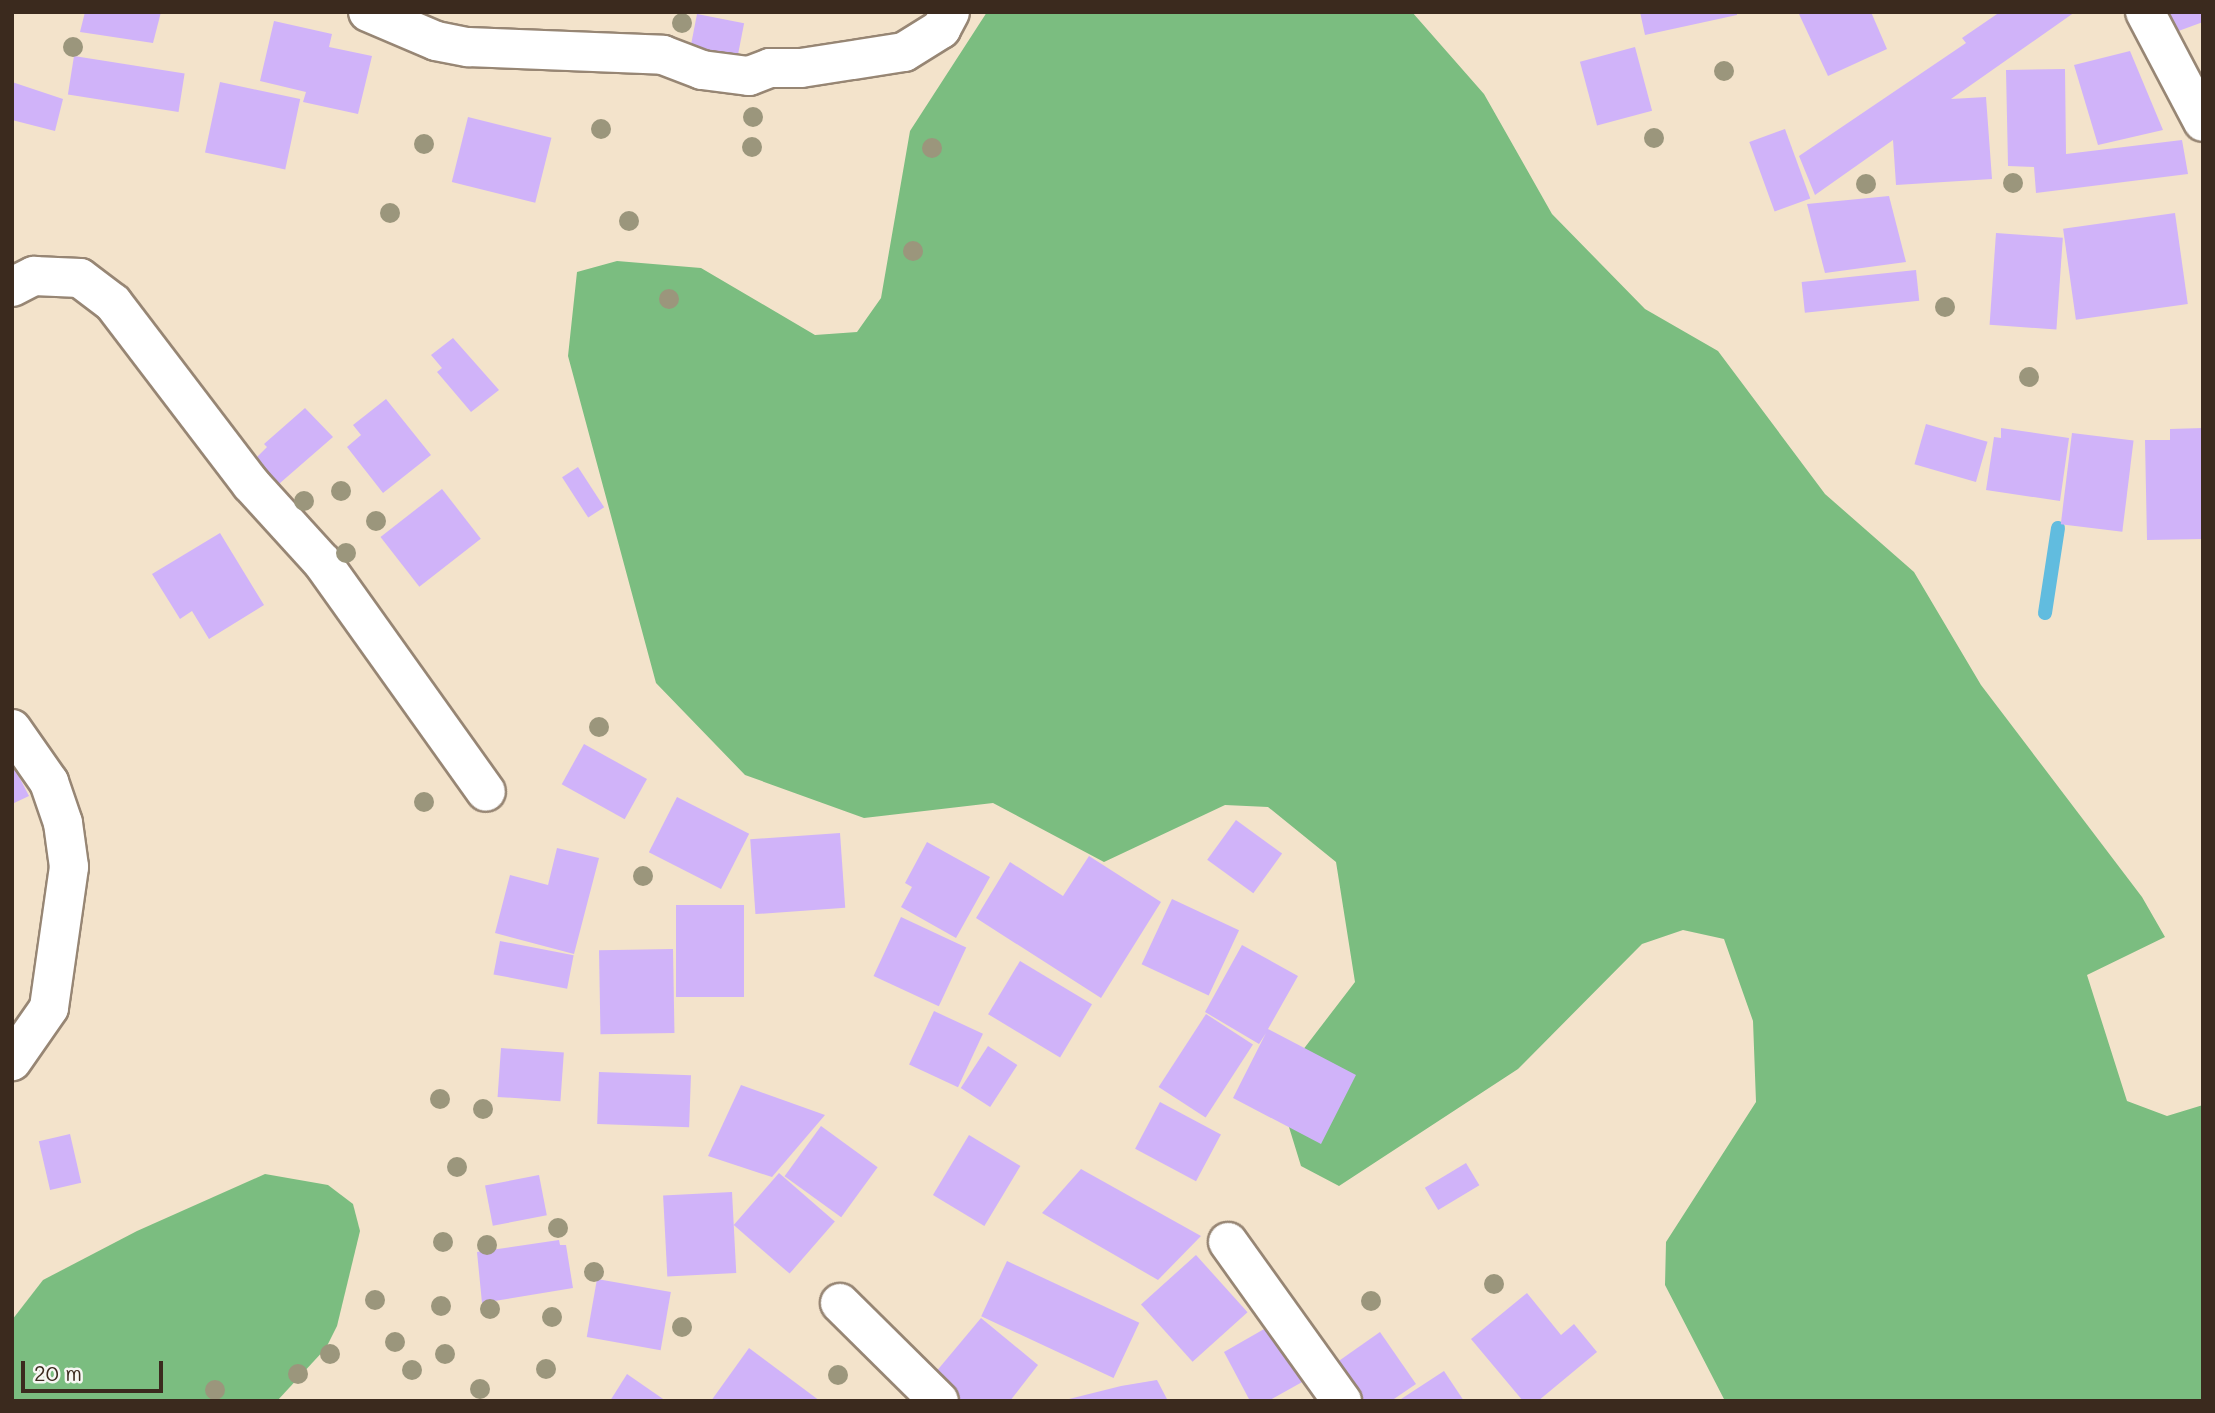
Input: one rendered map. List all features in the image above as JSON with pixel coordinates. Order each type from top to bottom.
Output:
[{"type":"street","points":[[368,12],[436,41],[457,45],[663,55],[702,70],[749,76],[771,68],[801,68],[904,51],[941,29],[950,12]]},
{"type":"street","points":[[2145,12],[2203,122]]},
{"type":"street","points":[[12,287],[34,276],[80,278],[113,303],[251,484],[322,562],[486,792]]},
{"type":"street","points":[[12,729],[49,782],[63,823],[69,867],[49,1008],[12,1061]]},
{"type":"street","points":[[1228,1242],[1342,1401]]},
{"type":"street","points":[[840,1303],[939,1401]]},
{"type":"green space","points":[[987,12],[1412,12],[1484,94],[1552,214],[1645,309],[1718,351],[1825,494],[1914,572],[1981,685],[2142,897],[2165,937],[2087,975],[2127,1101],[2167,1116],[2203,1105],[2203,1401],[1725,1401],[1665,1285],[1666,1242],[1756,1102],[1753,1021],[1724,939],[1683,930],[1642,944],[1518,1069],[1339,1186],[1301,1166],[1276,1085],[1355,982],[1336,862],[1268,807],[1225,805],[1104,862],[993,803],[864,818],[745,775],[656,683],[568,356],[577,272],[617,261],[701,268],[815,335],[857,332],[881,298],[910,131]]},
{"type":"green space","points":[[265,1174],[328,1185],[353,1204],[360,1231],[337,1326],[326,1348],[277,1401],[12,1401],[12,1320],[43,1280],[137,1231]]},
{"type":"building","points":[[85,12],[161,12],[153,43],[80,32]]},
{"type":"building","points":[[1640,12],[1737,12],[1737,15],[1645,35]]},
{"type":"building","points":[[1798,12],[1871,12],[1887,49],[1828,76]]},
{"type":"building","points":[[2000,12],[2075,12],[1951,99],[1986,97],[1992,179],[1896,185],[1893,140],[1815,195],[1799,156],[1966,43],[1962,38]]},
{"type":"building","points":[[2164,12],[2203,12],[2203,22],[2173,33]]},
{"type":"building","points":[[697,14],[744,23],[736,65],[689,56]]},
{"type":"building","points":[[274,21],[332,34],[329,47],[372,56],[358,114],[303,102],[306,92],[260,81]]},
{"type":"building","points":[[1635,47],[1652,111],[1597,126],[1580,62]]},
{"type":"building","points":[[2130,51],[2163,130],[2098,145],[2074,65]]},
{"type":"building","points":[[74,56],[185,74],[179,112],[68,95]]},
{"type":"building","points":[[2065,69],[2066,154],[2182,140],[2188,174],[2036,193],[2034,167],[2008,166],[2006,70]]},
{"type":"building","points":[[12,82],[63,99],[55,131],[12,120]]},
{"type":"building","points":[[220,82],[300,99],[285,169],[205,152]]},
{"type":"building","points":[[468,117],[551,138],[535,203],[452,182]]},
{"type":"building","points":[[1785,129],[1810,199],[1775,212],[1749,142]]},
{"type":"building","points":[[1889,196],[1906,262],[1825,273],[1807,204]]},
{"type":"building","points":[[2175,213],[2188,304],[2076,320],[2063,229]]},
{"type":"building","points":[[1996,233],[2063,238],[2056,329],[1990,325]]},
{"type":"building","points":[[1916,270],[1919,301],[1805,313],[1802,282]]},
{"type":"building","points":[[453,338],[499,390],[471,412],[437,372],[442,368],[431,355]]},
{"type":"building","points":[[386,399],[431,455],[383,493],[347,447],[361,435],[353,425]]},
{"type":"building","points":[[305,408],[333,437],[272,490],[249,465],[267,447],[264,444]]},
{"type":"building","points":[[1926,424],[1988,442],[1976,482],[1914,464]]},
{"type":"building","points":[[2001,428],[2069,438],[2060,501],[1986,490],[1994,437],[2001,438]]},
{"type":"building","points":[[2203,428],[2203,539],[2147,540],[2145,440],[2170,440],[2170,429]]},
{"type":"building","points":[[2072,433],[2134,441],[2122,532],[2061,524]]},
{"type":"building","points":[[578,467],[604,507],[588,518],[562,477]]},
{"type":"building","points":[[442,489],[481,539],[419,587],[381,537]]},
{"type":"building","points":[[220,533],[264,605],[209,639],[192,611],[180,619],[152,574]]},
{"type":"building","points":[[584,744],[647,779],[625,819],[562,784]]},
{"type":"building","points":[[12,763],[29,796],[12,804]]},
{"type":"building","points":[[677,797],[749,834],[721,889],[649,852]]},
{"type":"building","points":[[1236,820],[1282,854],[1253,893],[1207,860]]},
{"type":"building","points":[[840,833],[845,908],[755,914],[750,839]]},
{"type":"building","points":[[927,842],[990,877],[956,938],[901,907],[912,887],[905,883]]},
{"type":"building","points":[[557,848],[599,858],[574,954],[495,933],[510,875],[548,885]]},
{"type":"building","points":[[1089,856],[1161,902],[1101,998],[976,918],[1010,862],[1063,896]]},
{"type":"building","points":[[1172,899],[1239,930],[1209,996],[1142,964]]},
{"type":"building","points":[[676,905],[744,905],[744,997],[676,997]]},
{"type":"building","points":[[901,917],[966,947],[939,1006],[874,976]]},
{"type":"building","points":[[500,941],[574,955],[567,989],[494,974]]},
{"type":"building","points":[[1242,945],[1298,976],[1268,1029],[1356,1075],[1321,1144],[1233,1098],[1266,1033],[1259,1044],[1205,1012]]},
{"type":"building","points":[[673,949],[674,1033],[600,1034],[599,950]]},
{"type":"building","points":[[1020,961],[1092,1004],[1060,1057],[988,1014]]},
{"type":"building","points":[[934,1011],[983,1034],[958,1087],[909,1064]]},
{"type":"building","points":[[1206,1014],[1253,1044],[1206,1117],[1159,1087]]},
{"type":"building","points":[[988,1046],[1017,1065],[990,1107],[961,1088]]},
{"type":"building","points":[[501,1048],[564,1052],[560,1101],[498,1097]]},
{"type":"building","points":[[599,1072],[691,1075],[689,1127],[597,1124]]},
{"type":"building","points":[[741,1085],[825,1115],[772,1177],[708,1156]]},
{"type":"building","points":[[1160,1102],[1221,1134],[1196,1181],[1135,1149]]},
{"type":"building","points":[[821,1126],[878,1167],[841,1217],[785,1176]]},
{"type":"building","points":[[70,1134],[81,1183],[50,1190],[39,1141]]},
{"type":"building","points":[[969,1135],[1020,1166],[984,1226],[933,1195]]},
{"type":"building","points":[[1466,1163],[1479,1185],[1438,1210],[1425,1188]]},
{"type":"building","points":[[1081,1169],[1201,1236],[1158,1280],[1042,1213]]},
{"type":"building","points":[[779,1173],[835,1222],[790,1274],[734,1225]]},
{"type":"building","points":[[539,1175],[547,1215],[493,1226],[485,1185]]},
{"type":"building","points":[[732,1192],[736,1273],[667,1277],[663,1196]]},
{"type":"building","points":[[559,1240],[560,1245],[566,1245],[573,1288],[482,1303],[477,1252]]},
{"type":"building","points":[[1196,1255],[1248,1312],[1193,1362],[1141,1305]]},
{"type":"building","points":[[1007,1261],[1139,1323],[1114,1378],[981,1316]]},
{"type":"building","points":[[597,1279],[671,1292],[661,1350],[587,1337]]},
{"type":"building","points":[[1527,1293],[1561,1335],[1574,1324],[1597,1352],[1538,1401],[1523,1401],[1471,1339]]},
{"type":"building","points":[[981,1318],[1038,1365],[1010,1401],[956,1401],[930,1379]]},
{"type":"building","points":[[1273,1324],[1304,1381],[1268,1401],[1250,1401],[1224,1352]]},
{"type":"building","points":[[1380,1332],[1416,1384],[1391,1401],[1358,1401],[1333,1365]]},
{"type":"building","points":[[749,1348],[820,1401],[711,1401]]},
{"type":"building","points":[[1444,1371],[1464,1401],[1398,1401]]},
{"type":"building","points":[[627,1374],[666,1401],[610,1401]]},
{"type":"building","points":[[1157,1380],[1168,1401],[1061,1401],[1121,1386]]},
{"type":"waterway","points":[[2045,613],[2058,528]]}]
